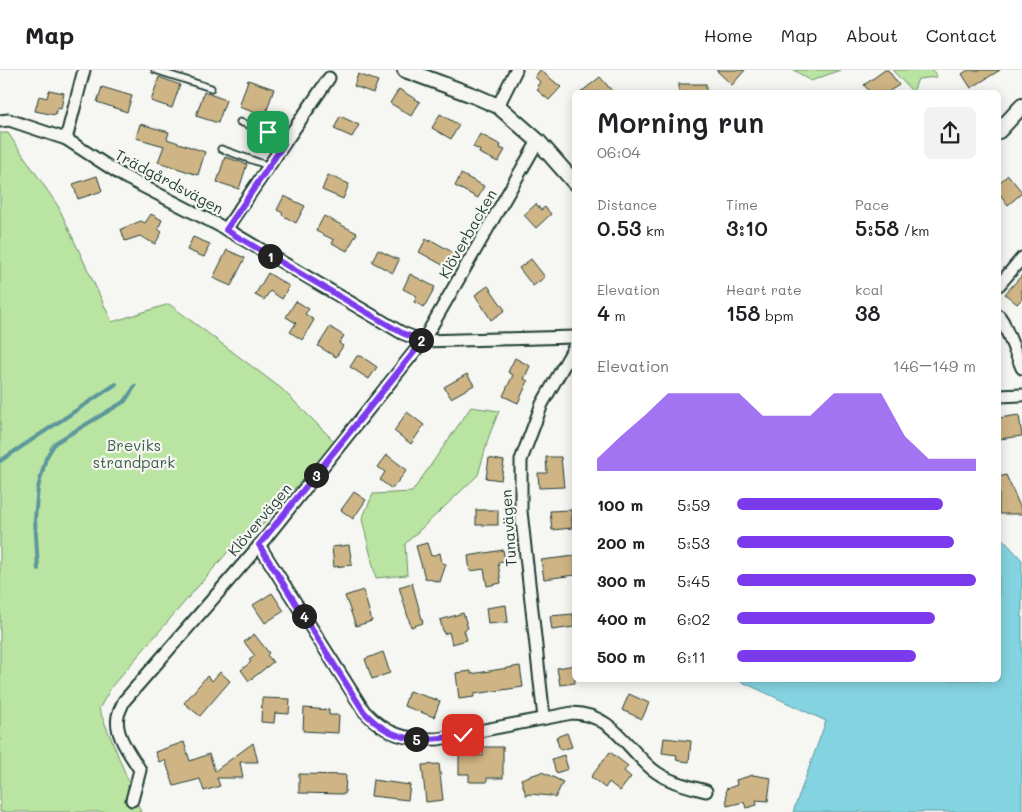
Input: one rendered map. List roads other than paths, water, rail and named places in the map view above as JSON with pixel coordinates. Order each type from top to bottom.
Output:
[{"type":"street","points":[[66,139],[84,70]]},
{"type":"street","points":[[405,70],[498,106],[538,140],[572,180]]},
{"type":"street","points":[[498,106],[516,70]]},
{"type":"street","points":[[226,230],[329,78]]},
{"type":"street","points":[[1001,129],[1022,106]]},
{"type":"street","name":"Trädgårdsvägen","points":[[0,121],[9,120],[66,139],[123,176],[226,230],[402,333],[423,341]]},
{"type":"street","name":"Klöverbacken","points":[[423,341],[538,140]]},
{"type":"street","points":[[1001,282],[1022,258]]},
{"type":"street","points":[[1001,319],[1022,368]]},
{"type":"street","points":[[423,341],[572,337]]},
{"type":"street","name":"Klövervägen","points":[[132,800],[140,770],[121,737],[118,726],[118,715],[124,701],[259,545],[423,341]]},
{"type":"street","name":"Tunavägen","points":[[544,718],[521,511],[521,460],[542,404],[572,351]]},
{"type":"street","points":[[1001,396],[1022,395]]},
{"type":"street","points":[[259,545],[364,712],[389,733],[420,740],[438,739],[544,718],[583,713],[596,717],[606,723],[653,770],[678,784],[706,791]]},
{"type":"lane","points":[[155,70],[211,88]]},
{"type":"lane","points":[[240,122],[268,132],[284,144]]},
{"type":"lane","points":[[220,149],[269,166]]},
{"type":"water","points":[[1001,537],[1022,560],[1022,812],[793,812],[826,721],[742,682],[1001,682]]},
{"type":"waterway","points":[[0,461],[116,384]]},
{"type":"waterway","points":[[38,569],[35,519],[38,488],[46,458],[55,443],[125,401],[135,386]]},
{"type":"park label","name":"Breviks strandpark","points":[[134,454]]}]
